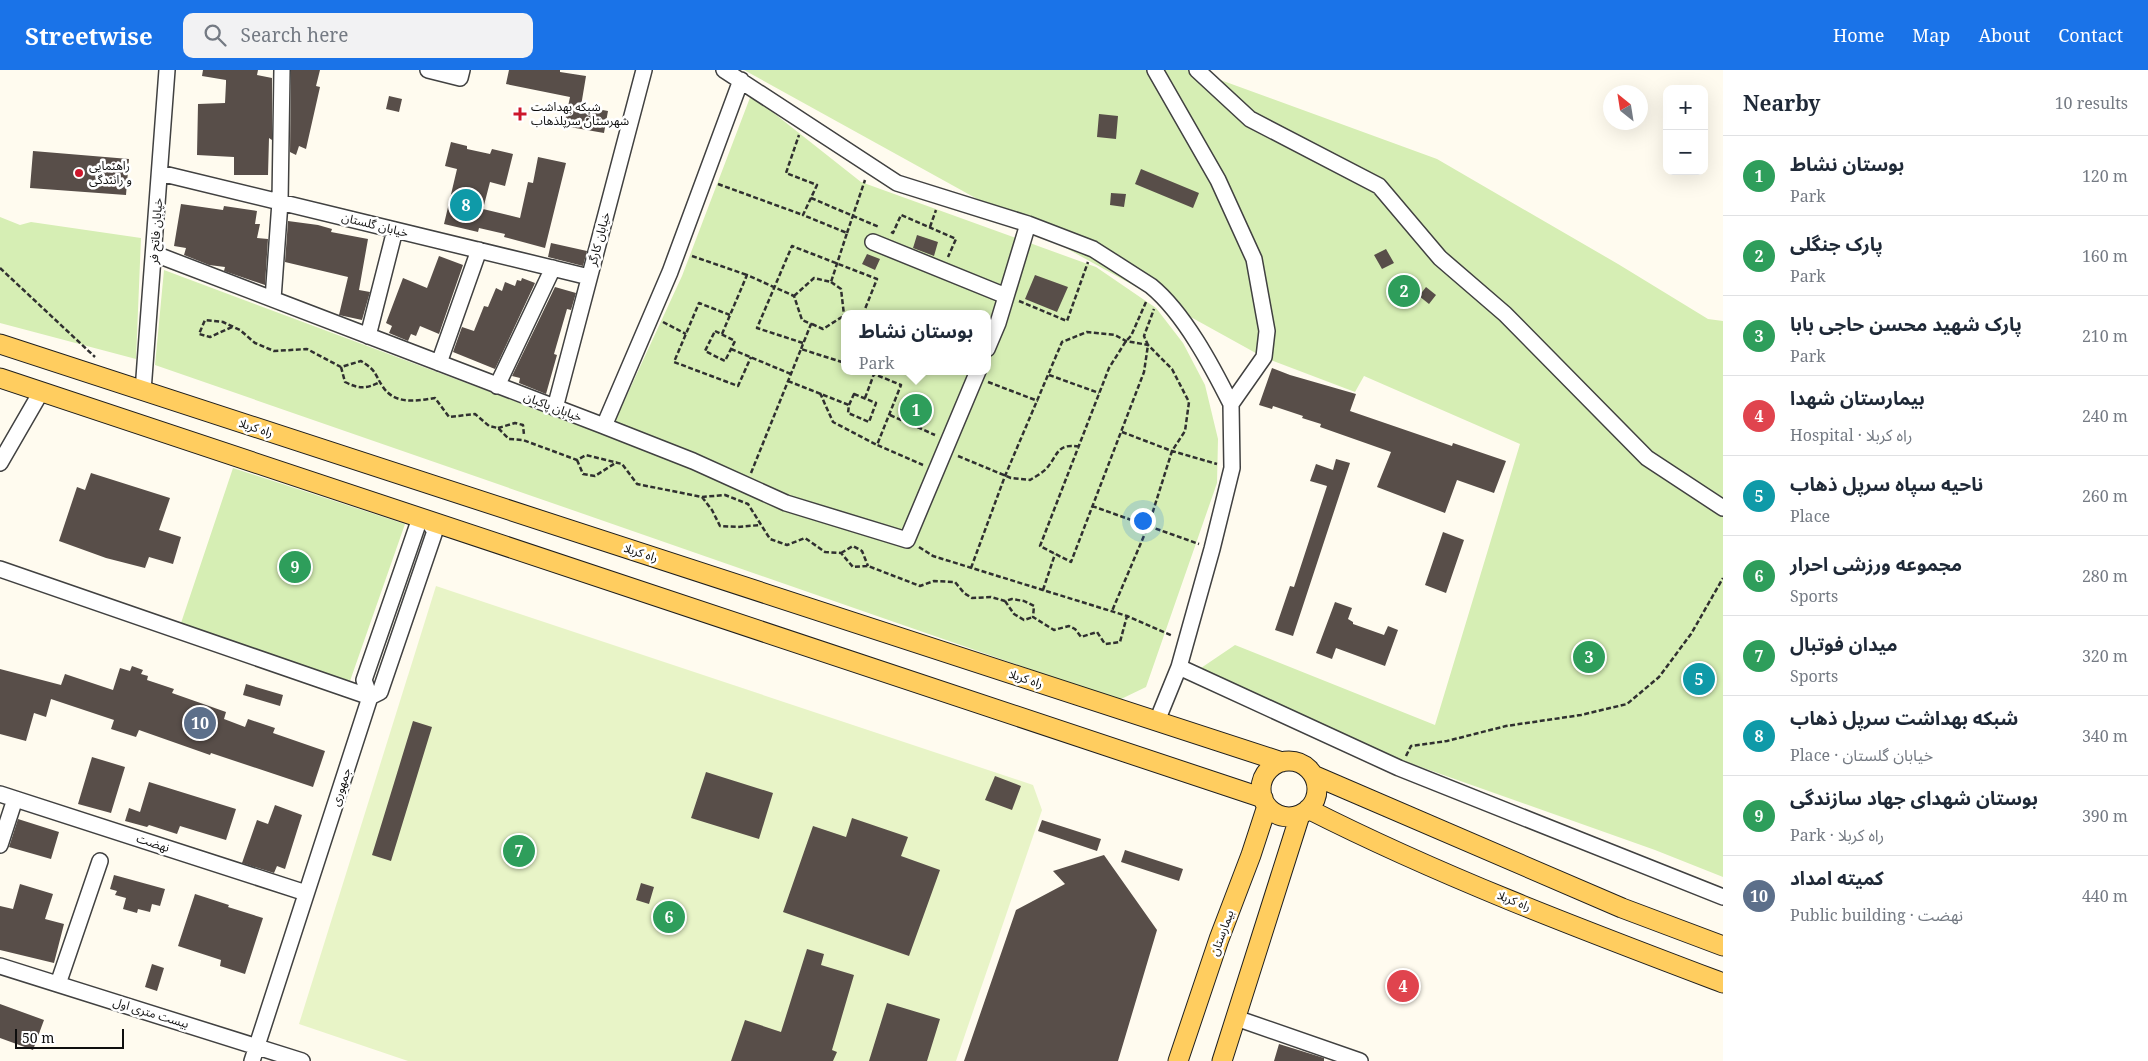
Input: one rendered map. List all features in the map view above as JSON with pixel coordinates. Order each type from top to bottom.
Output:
[{"type":"main road","name":"راه کربلا","points":[[0,344],[1282,762]]},
{"type":"main road","points":[[0,378],[1265,802]]},
{"type":"main road","points":[[1222,1061],[1304,812],[1314,802],[1317,793],[1317,784],[1308,768],[1300,763],[1282,762],[1267,772],[1261,790],[1265,802],[1274,813],[1282,816],[1304,812]]},
{"type":"main road","points":[[1313,775],[1622,908],[1723,946]]},
{"type":"main road","name":"بیمارستان","points":[[1178,1061],[1219,939],[1251,855],[1265,802]]},
{"type":"main road","name":"راه کربلا","points":[[1304,812],[1381,846],[1605,938],[1723,983]]},
{"type":"street","name":"خیابان فاتح فر","points":[[144,391],[168,70]]},
{"type":"street","points":[[273,299],[280,202],[282,70]]},
{"type":"street","points":[[428,70],[460,78],[462,70]]},
{"type":"street","name":"خیابان کارگر","points":[[555,408],[644,70]]},
{"type":"street","points":[[724,70],[897,183],[1028,224],[1093,248],[1155,289],[1194,337],[1232,404],[1232,468],[1212,549],[1179,667],[1157,721]]},
{"type":"street","points":[[1155,70],[1218,180],[1254,259],[1267,330],[1264,356],[1232,404]]},
{"type":"street","points":[[1197,70],[1250,119],[1379,186],[1440,258],[1505,314],[1647,458],[1723,508]]},
{"type":"street","points":[[604,426],[678,251],[741,80]]},
{"type":"street","name":"خیابان گلستان","points":[[160,173],[589,277]]},
{"type":"street","points":[[991,338],[1028,224]]},
{"type":"street","points":[[368,336],[395,230]]},
{"type":"street","points":[[873,242],[1006,296]]},
{"type":"street","points":[[439,363],[479,250]]},
{"type":"street","name":"خیابان پاکبان","points":[[155,254],[693,461],[786,503],[907,540]]},
{"type":"street","points":[[497,386],[553,268]]},
{"type":"street","points":[[907,540],[939,446],[976,375]]},
{"type":"street","points":[[0,463],[41,392]]},
{"type":"street","name":"جمهوری","points":[[255,1054],[370,698],[380,692],[435,531],[427,520]]},
{"type":"street","points":[[0,569],[370,698]]},
{"type":"street","points":[[1179,667],[1400,768],[1723,897]]},
{"type":"street","name":"نهضت","points":[[0,794],[306,893]]},
{"type":"street","points":[[0,845],[15,799]]},
{"type":"street","points":[[58,984],[100,861]]},
{"type":"street","name":"بیست متری اول","points":[[0,966],[58,984],[255,1054],[302,1061]]},
{"type":"street","points":[[1236,1018],[1351,1059]]},
{"type":"path","points":[[803,215],[817,185],[786,173],[804,122]]},
{"type":"path","points":[[831,282],[870,165]]},
{"type":"path","points":[[704,179],[847,233]]},
{"type":"path","points":[[930,227],[941,197]]},
{"type":"path","points":[[811,198],[892,233],[901,215],[956,239],[943,270]]},
{"type":"path","points":[[803,343],[757,328],[792,246],[877,279],[865,310]]},
{"type":"path","points":[[1006,296],[1066,321],[1093,248]]},
{"type":"path","points":[[678,251],[747,275],[794,296],[802,320],[823,329],[841,317]]},
{"type":"path","points":[[0,268],[98,359]]},
{"type":"path","points":[[722,334],[747,275]]},
{"type":"path","points":[[794,296],[814,278],[831,282],[841,289],[843,310]]},
{"type":"path","points":[[1148,345],[1144,372],[1071,562],[1040,546],[1080,447],[1109,368],[1131,336],[1155,289]]},
{"type":"path","points":[[1112,611],[1149,524],[1172,451],[1185,431],[1189,402],[1172,369],[1148,345],[1144,336],[1155,289]]},
{"type":"path","points":[[730,315],[699,302],[674,362],[738,386],[751,358]]},
{"type":"path","points":[[652,316],[686,334]]},
{"type":"path","points":[[232,327],[210,338],[199,334],[205,320],[223,322],[240,330],[255,343],[274,351],[307,349],[341,367],[360,361],[375,370],[384,389],[399,400],[415,401],[435,398],[449,417],[476,414],[489,426],[498,428],[515,423],[523,425],[524,435]]},
{"type":"path","points":[[746,485],[811,324]]},
{"type":"path","points":[[715,331],[722,334],[735,341],[725,361],[705,351],[715,331]]},
{"type":"path","points":[[971,568],[1005,476],[1062,342],[1087,332],[1115,336],[1126,341],[1148,345]]},
{"type":"path","points":[[731,349],[791,374]]},
{"type":"path","points":[[801,349],[841,362]]},
{"type":"path","points":[[341,367],[345,382],[358,388],[369,387],[380,381]]},
{"type":"path","points":[[865,398],[873,375]]},
{"type":"path","points":[[877,445],[901,385],[878,375]]},
{"type":"path","points":[[979,375],[1038,400]]},
{"type":"path","points":[[1049,375],[1099,393]]},
{"type":"path","points":[[788,380],[849,404]]},
{"type":"path","points":[[820,393],[833,422],[877,445],[923,465],[926,458]]},
{"type":"path","points":[[854,394],[876,403],[869,422],[848,413],[849,404],[854,394]]},
{"type":"path","points":[[890,415],[936,435],[939,446],[1005,476],[1030,480],[1046,469],[1056,452],[1071,445],[1080,447]]},
{"type":"path","points":[[498,428],[509,439],[523,440],[577,460],[583,474],[595,476],[616,462]]},
{"type":"path","points":[[1122,432],[1172,451],[1232,468]]},
{"type":"path","points":[[577,460],[586,455],[622,464],[637,484],[702,497],[725,495],[748,504],[770,539],[787,545],[804,538],[825,552],[841,553],[853,546],[862,550],[868,566]]},
{"type":"path","points":[[702,497],[712,510],[720,526],[760,525]]},
{"type":"path","points":[[1092,506],[1149,524],[1212,549]]},
{"type":"path","points":[[907,540],[934,556],[1127,616],[1185,641]]},
{"type":"path","points":[[841,553],[853,567],[868,566],[920,586],[934,580],[955,582],[964,593],[972,598],[991,597],[1005,601],[1012,599],[1024,601],[1034,606],[1033,617]]},
{"type":"path","points":[[1043,590],[1055,554]]},
{"type":"path","points":[[1400,768],[1412,746],[1447,741],[1506,726],[1581,715],[1627,704],[1658,677],[1686,641],[1723,578]]},
{"type":"path","points":[[1005,601],[1014,614],[1024,620],[1033,617]]},
{"type":"path","points":[[1033,617],[1054,630],[1069,626],[1075,628],[1080,637],[1097,632],[1105,644],[1120,642],[1127,616]]},
{"type":"green space","points":[[744,70],[1193,70],[1437,159],[1618,264],[1708,319],[1723,321],[1723,877],[1655,850],[1401,760],[1201,668],[1235,645],[1435,725],[1520,444],[1364,376],[1355,392],[1263,357]]},
{"type":"green space","points":[[751,95],[861,182],[1096,267],[1156,308],[1183,343],[1205,385],[1218,439],[1217,483],[1146,687],[1119,700],[155,365],[164,270],[608,436],[682,276]]},
{"type":"green space","points":[[0,217],[20,225],[31,222],[141,238],[136,359],[0,323]]},
{"type":"green space","points":[[233,468],[405,524],[350,681],[180,626]]},
{"type":"green space","points":[[436,586],[1033,785],[1042,810],[956,1061],[408,1061],[299,1024]]},
{"type":"building","points":[[203,70],[258,70],[257,75],[272,78],[272,140],[269,138],[268,175],[234,175],[234,157],[197,155],[198,104],[225,103],[226,80],[202,76]]},
{"type":"building","points":[[291,70],[320,70],[316,86],[320,87],[306,149],[299,146],[296,155],[290,152]]},
{"type":"building","points":[[509,70],[560,70],[560,72],[586,76],[581,106],[608,111],[604,133],[564,126],[570,97],[506,84]]},
{"type":"building","points":[[389,96],[402,99],[399,112],[386,109]]},
{"type":"building","points":[[1099,114],[1118,116],[1116,139],[1097,137]]},
{"type":"building","points":[[451,142],[467,146],[467,149],[490,154],[492,149],[513,154],[505,186],[490,182],[483,209],[520,218],[528,182],[533,183],[538,157],[566,163],[545,248],[504,237],[505,234],[479,228],[478,232],[444,224],[457,169],[445,166]]},
{"type":"building","name":"راهنمایی و رانندگی","points":[[33,151],[129,159],[126,195],[30,188]]},
{"type":"building","points":[[1141,169],[1199,193],[1193,208],[1135,184]]},
{"type":"building","points":[[1111,193],[1126,194],[1124,207],[1110,205]]},
{"type":"building","points":[[181,204],[223,210],[224,206],[257,211],[255,224],[260,224],[257,238],[268,239],[265,285],[224,271],[225,267],[209,265],[184,255],[186,248],[174,246]]},
{"type":"building","points":[[288,221],[318,225],[332,229],[331,232],[368,239],[359,290],[370,292],[362,320],[339,315],[348,277],[285,262]]},
{"type":"building","points":[[917,235],[938,242],[934,256],[913,248]]},
{"type":"building","points":[[551,243],[587,251],[583,266],[548,257]]},
{"type":"building","points":[[1386,249],[1394,263],[1382,269],[1374,255]]},
{"type":"building","points":[[867,254],[880,259],[875,270],[862,264]]},
{"type":"building","points":[[439,256],[463,265],[439,334],[420,326],[416,336],[411,334],[408,341],[389,333],[392,326],[386,323],[403,278],[427,288]]},
{"type":"building","points":[[1035,275],[1068,287],[1057,312],[1025,299]]},
{"type":"building","points":[[522,278],[535,283],[495,369],[453,352],[462,327],[474,331],[484,306],[488,307],[496,288],[502,291],[505,282],[515,286],[517,280],[521,281]]},
{"type":"building","points":[[555,287],[576,293],[571,310],[567,309],[554,354],[557,355],[546,394],[519,383],[520,378],[512,376]]},
{"type":"building","points":[[1426,287],[1436,295],[1429,304],[1419,296]]},
{"type":"building","points":[[1272,368],[1356,394],[1350,411],[1452,446],[1453,443],[1506,461],[1494,493],[1457,480],[1445,513],[1377,487],[1391,452],[1320,427],[1321,424],[1302,418],[1303,416],[1273,406],[1272,409],[1259,405]]},
{"type":"building","points":[[1336,459],[1350,463],[1293,636],[1275,630],[1290,586],[1294,587],[1327,486],[1310,481],[1316,464],[1333,470]]},
{"type":"building","points":[[91,473],[170,498],[159,530],[181,537],[173,564],[149,557],[145,568],[106,558],[59,541],[77,487],[85,490]]},
{"type":"building","points":[[1443,532],[1464,540],[1446,593],[1425,585]]},
{"type":"building","points":[[1335,602],[1352,608],[1348,619],[1353,624],[1384,635],[1388,626],[1398,630],[1385,666],[1336,648],[1332,659],[1316,653]]},
{"type":"building","points":[[132,666],[143,670],[141,674],[148,676],[147,680],[174,689],[172,693],[226,712],[224,719],[245,727],[248,719],[275,728],[273,733],[325,751],[313,787],[211,753],[210,755],[139,730],[136,737],[111,729],[114,720],[51,699],[46,717],[34,713],[26,741],[0,734],[0,669],[61,685],[65,674],[113,690],[120,668],[130,671]]},
{"type":"building","points":[[1699,669],[1709,675],[1711,684],[1703,690],[1697,691],[1689,683],[1689,677],[1693,671]]},
{"type":"building","points":[[246,684],[283,695],[280,706],[243,695]]},
{"type":"building","points":[[413,721],[432,727],[391,861],[372,855]]},
{"type":"building","points":[[92,757],[125,767],[111,813],[78,804]]},
{"type":"building","points":[[706,772],[773,793],[759,839],[691,818]]},
{"type":"building","points":[[995,776],[1021,786],[1012,810],[985,800]]},
{"type":"building","points":[[149,782],[236,809],[226,840],[180,826],[177,834],[149,825],[147,827],[125,821],[129,808],[140,812]]},
{"type":"building","points":[[275,805],[302,815],[285,869],[277,866],[274,873],[242,863],[257,820],[268,824]]},
{"type":"building","points":[[852,818],[908,837],[901,856],[940,870],[909,956],[783,912],[813,826],[846,837]]},
{"type":"building","points":[[18,819],[59,832],[51,859],[9,847]]},
{"type":"building","points":[[1042,820],[1101,839],[1097,851],[1038,831]]},
{"type":"building","points":[[1125,850],[1183,869],[1179,881],[1121,862]]},
{"type":"building","points":[[1104,855],[1157,930],[1118,1061],[964,1061],[1016,910],[1065,884],[1053,871]]},
{"type":"building","points":[[114,875],[165,889],[160,906],[152,904],[150,912],[138,909],[137,913],[123,909],[126,898],[115,895],[117,891],[110,889]]},
{"type":"building","points":[[641,883],[654,887],[649,904],[636,900]]},
{"type":"building","points":[[20,884],[53,894],[45,919],[64,924],[54,963],[0,950],[0,906],[13,909]]},
{"type":"building","points":[[195,894],[263,918],[245,974],[220,966],[221,960],[178,946]]},
{"type":"building","points":[[807,949],[824,954],[821,965],[854,975],[832,1050],[837,1052],[833,1061],[731,1061],[745,1020],[781,1032]]},
{"type":"building","points":[[152,964],[164,968],[157,991],[145,987]]},
{"type":"building","points":[[887,1003],[940,1019],[927,1061],[869,1061]]},
{"type":"building","points":[[0,1004],[44,1020],[33,1050],[0,1038]]},
{"type":"building","points":[[1279,1044],[1324,1058],[1324,1061],[1274,1061]]},
{"type":"place","name":"شبکه بهداشت شهرستان سرپلذهاب","points":[[520,114]]},
{"type":"place","name":"راهنمایی و رانندگی","points":[[79,173]]},
{"type":"place","name":"شبکه بهداشت سرپل ذهاب","points":[[466,205]]},
{"type":"place","name":"پارک جنگلی","points":[[1404,291]]},
{"type":"place","name":"بوستان نشاط","points":[[916,410]]},
{"type":"place","name":"بوستان شهدای جهاد سازندگی","points":[[295,567]]},
{"type":"place","name":"پارک شهید محسن حاجی بابا","points":[[1589,657]]},
{"type":"place","name":"ناحیه سپاه سرپل ذهاب","points":[[1699,679]]},
{"type":"place","name":"کمیته امداد","points":[[200,723]]},
{"type":"place","name":"میدان فوتبال","points":[[519,851]]},
{"type":"place","name":"مجموعه ورزشی احرار","points":[[669,917]]},
{"type":"place","name":"بیمارستان شهدا","points":[[1403,986]]}]
